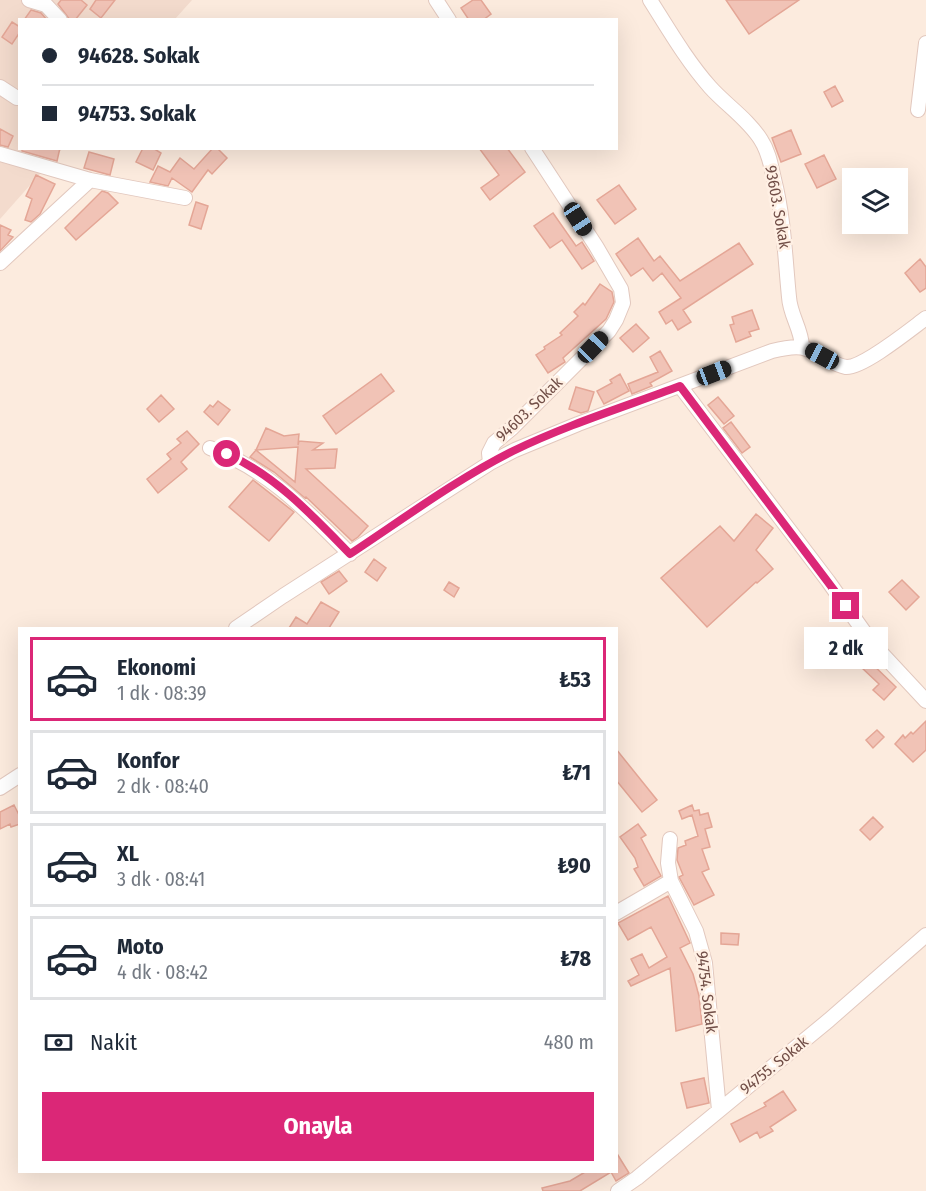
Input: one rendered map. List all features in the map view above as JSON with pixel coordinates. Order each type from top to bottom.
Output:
[{"type":"street","points":[[28,0],[46,5],[58,18]]},
{"type":"street","points":[[436,0],[448,18]]},
{"type":"street","name":"93603. Sokak","points":[[650,0],[698,73],[711,89],[752,128],[766,148],[780,200],[789,299],[802,346]]},
{"type":"street","points":[[918,110],[926,43]]},
{"type":"street","points":[[0,87],[17,98]]},
{"type":"street","name":"94603. Sokak","points":[[490,463],[489,453],[494,443],[512,428],[609,330],[616,321],[623,303],[621,289],[607,263],[533,150]]},
{"type":"street","points":[[0,154],[90,180],[185,198]]},
{"type":"street","points":[[0,263],[90,180]]},
{"type":"street","points":[[237,627],[490,463],[515,450],[772,351],[802,346],[836,364],[846,367],[854,366],[926,318]]},
{"type":"street","points":[[680,386],[872,642],[926,701]]},
{"type":"street","points":[[210,448],[240,460],[264,476],[309,513],[350,554]]},
{"type":"street","points":[[0,788],[18,776]]},
{"type":"street","name":"94754. Sokak","points":[[670,839],[671,881],[691,919],[701,946],[707,976],[719,1110]]},
{"type":"street","points":[[618,912],[671,881]]},
{"type":"street","name":"94755. Sokak","points":[[618,1191],[637,1178],[829,1020],[926,934]]},
{"type":"shaded area","points":[[0,0],[192,0],[176,18],[18,18],[18,150],[61,150],[0,219]]},
{"type":"building","points":[[61,0],[81,0],[87,5],[77,18],[68,18],[58,4]]},
{"type":"building","points":[[96,0],[115,0],[101,18],[90,9]]},
{"type":"building","points":[[473,0],[481,0],[491,14],[486,18],[468,18],[461,8]]},
{"type":"building","points":[[726,0],[799,0],[749,34]]},
{"type":"building","points":[[31,10],[41,13],[45,18],[25,18]]},
{"type":"building","points":[[12,22],[18,26],[18,35],[12,44],[2,37]]},
{"type":"building","points":[[835,86],[843,101],[832,107],[824,92]]},
{"type":"building","points":[[0,129],[13,136],[8,147],[0,145]]},
{"type":"building","points":[[791,130],[801,154],[781,162],[772,138]]},
{"type":"building","points":[[22,150],[60,150],[57,161]]},
{"type":"building","points":[[142,150],[156,150],[161,153],[153,170],[136,162]]},
{"type":"building","points":[[211,150],[219,150],[227,158],[212,174],[208,170],[192,192],[172,178],[168,186],[150,182],[158,166],[170,172],[180,158],[194,169]]},
{"type":"building","points":[[480,150],[508,150],[525,172],[490,200],[481,188],[499,175]]},
{"type":"building","points":[[89,152],[114,159],[110,175],[84,168]]},
{"type":"building","points":[[824,155],[836,179],[817,188],[805,164]]},
{"type":"building","points":[[36,175],[55,184],[40,214],[31,222],[25,220],[32,199],[26,196]]},
{"type":"building","points":[[619,185],[636,209],[615,224],[597,200]]},
{"type":"building","points":[[102,191],[108,193],[118,203],[76,240],[65,228]]},
{"type":"building","points":[[196,202],[208,206],[201,229],[189,225]]},
{"type":"building","points":[[553,213],[576,246],[582,242],[594,261],[582,269],[562,240],[550,248],[534,226]]},
{"type":"building","points":[[0,225],[11,230],[8,235],[13,237],[0,251]]},
{"type":"building","points":[[638,238],[654,261],[660,256],[680,281],[739,243],[753,264],[683,310],[691,322],[678,330],[672,320],[666,324],[659,312],[681,298],[662,273],[653,281],[643,268],[631,276],[616,254]]},
{"type":"building","points":[[920,259],[926,267],[926,288],[920,292],[905,273]]},
{"type":"building","points":[[600,284],[612,292],[614,302],[606,319],[563,358],[565,362],[548,373],[536,355],[562,335],[560,333],[578,316],[574,312],[583,303],[585,305]]},
{"type":"building","points":[[752,310],[759,329],[749,332],[751,336],[736,342],[730,325],[734,324],[732,317]]},
{"type":"building","points":[[636,324],[649,338],[633,352],[620,338]]},
{"type":"building","points":[[660,351],[672,371],[650,383],[652,386],[632,394],[628,384],[658,372],[650,357]]},
{"type":"building","points":[[381,374],[394,391],[336,434],[323,416]]},
{"type":"building","points":[[620,374],[629,391],[604,404],[597,391],[612,383],[610,380]]},
{"type":"building","points":[[576,387],[594,392],[588,411],[581,413],[569,409]]},
{"type":"building","points":[[161,395],[174,409],[159,422],[147,409]]},
{"type":"building","points":[[718,397],[734,416],[724,424],[708,405]]},
{"type":"building","points":[[218,401],[230,410],[218,425],[204,412]]},
{"type":"building","points":[[731,422],[750,447],[742,453],[723,428]]},
{"type":"building","points":[[266,428],[284,436],[299,434],[298,445],[299,441],[323,443],[313,450],[337,449],[335,468],[306,469],[368,526],[352,541],[306,497],[250,457],[256,450]],"holes":[[[298,447],[295,482],[256,450]]]},
{"type":"building","points":[[187,431],[199,444],[181,462],[187,469],[158,493],[147,479],[171,459],[167,454],[181,443],[177,439]]},
{"type":"building","points":[[253,480],[294,512],[269,541],[229,507]]},
{"type":"building","points":[[756,514],[773,528],[756,550],[773,569],[707,627],[661,578],[720,526],[734,541]]},
{"type":"building","points":[[374,559],[386,568],[377,581],[365,572]]},
{"type":"building","points":[[339,571],[347,581],[329,594],[321,582]]},
{"type":"building","points":[[902,580],[919,597],[906,610],[889,592]]},
{"type":"building","points":[[449,582],[459,588],[454,597],[444,590]]},
{"type":"building","points":[[321,602],[339,612],[330,627],[290,627],[296,617],[307,624]]},
{"type":"building","points":[[868,660],[896,687],[884,700],[873,690],[879,684],[861,667]]},
{"type":"building","points":[[926,721],[926,750],[913,762],[895,744],[903,735],[905,738],[911,732],[913,734]]},
{"type":"building","points":[[877,730],[884,737],[873,748],[866,740]]},
{"type":"building","points":[[618,751],[657,800],[642,812],[618,782]]},
{"type":"building","points":[[14,805],[18,813],[18,825],[11,827],[10,824],[0,829],[0,812]]},
{"type":"building","points":[[692,805],[694,811],[699,810],[700,815],[708,813],[712,827],[705,829],[710,847],[702,849],[709,869],[702,872],[714,895],[694,905],[679,877],[683,875],[677,860],[678,848],[686,845],[685,841],[698,836],[692,815],[682,819],[679,811]]},
{"type":"building","points":[[873,817],[883,827],[870,840],[860,830]]},
{"type":"building","points":[[638,824],[646,835],[641,838],[661,876],[644,886],[634,869],[638,867],[635,858],[620,837]]},
{"type":"building","points":[[668,896],[690,943],[680,948],[693,974],[699,996],[702,1024],[676,1031],[670,968],[631,986],[628,981],[639,975],[631,959],[642,954],[649,968],[667,957],[651,927],[628,940],[618,923]]},
{"type":"building","points":[[721,933],[739,934],[738,945],[721,944]]},
{"type":"building","points":[[704,1078],[709,1103],[687,1108],[681,1083]]},
{"type":"building","points":[[783,1091],[796,1110],[770,1127],[773,1131],[760,1138],[757,1132],[740,1142],[731,1124],[766,1106],[764,1103]]},
{"type":"building","points":[[618,1155],[629,1173],[616,1181],[612,1173],[618,1173]]},
{"type":"building","points":[[583,1173],[609,1173],[580,1191],[543,1191],[542,1188],[570,1181]]},
{"type":"route","points":[[227,454],[250,466],[294,499],[350,554],[490,463],[515,450],[680,386],[846,606]]}]
